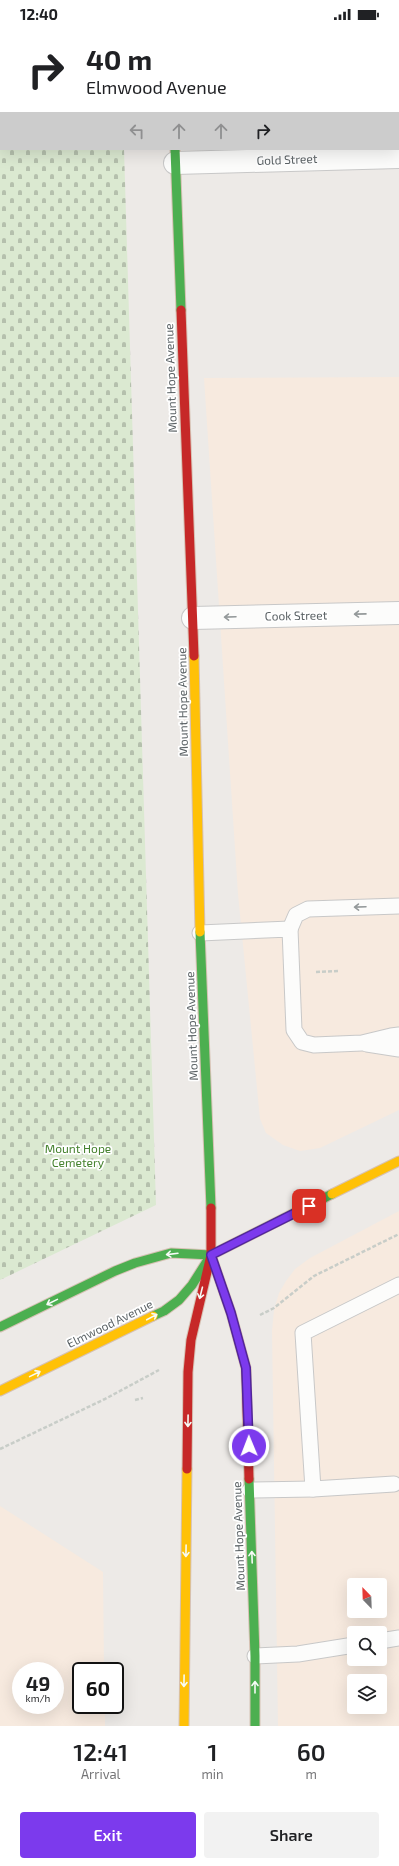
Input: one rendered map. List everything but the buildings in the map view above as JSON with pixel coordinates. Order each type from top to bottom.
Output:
[{"type":"main road","name":"Mount Hope Avenue","points":[[175,156],[193,618],[200,933],[211,1176],[211,1255],[196,1310],[188,1372],[184,1726]]},
{"type":"main road","points":[[0,1327],[115,1271],[135,1263],[172,1253],[190,1252],[211,1255],[399,1161]]},
{"type":"main road","name":"Mount Hope Avenue","points":[[211,1255],[231,1313],[246,1368],[256,1726]]},
{"type":"main road","name":"Elmwood Avenue","points":[[0,1391],[164,1311],[179,1300],[192,1285],[211,1255]]},
{"type":"street","name":"Gold Street","points":[[175,156],[399,158]]},
{"type":"street","name":"Cook Street","points":[[193,618],[399,613]]},
{"type":"lane","points":[[399,906],[308,909],[296,915],[290,929],[294,1030],[302,1042],[314,1046],[362,1043],[399,1035]]},
{"type":"lane","points":[[200,933],[290,929]]},
{"type":"lane","points":[[362,1043],[399,1049]]},
{"type":"lane","points":[[313,1489],[304,1333],[399,1285]]},
{"type":"lane","points":[[250,1490],[313,1489],[394,1484]]},
{"type":"lane","points":[[387,1640],[399,1638]]},
{"type":"lane","points":[[255,1656],[298,1654],[347,1646]]},
{"type":"path","points":[[310,972],[338,971]]},
{"type":"path","points":[[134,1400],[143,1398]]},
{"type":"shaded area","points":[[399,377],[399,1110],[320,1148],[300,1151],[283,1145],[266,1133],[260,1119],[238,894],[204,378]]},
{"type":"shaded area","points":[[399,1211],[399,1726],[278,1726],[272,1331],[274,1310],[279,1293],[295,1269],[310,1258]]},
{"type":"shaded area","points":[[0,1506],[103,1572],[104,1662],[72,1662],[72,1714],[105,1714],[105,1726],[0,1726]]},
{"type":"green space","name":"Mount Hope Cemetery","points":[[0,150],[124,150],[156,1205],[0,1280]]},
{"type":"traffic: fast","points":[[175,150],[181,310]]},
{"type":"traffic: fast","points":[[200,932],[211,1208]]},
{"type":"traffic: fast","points":[[153,1316],[164,1311],[179,1300],[192,1285],[211,1255],[332,1194]]},
{"type":"traffic: fast","points":[[0,1327],[115,1271],[135,1263],[171,1253],[211,1255]]},
{"type":"traffic: fast","points":[[249,1479],[255,1656],[255,1726]]},
{"type":"traffic: slow","points":[[194,656],[200,932]]},
{"type":"traffic: slow","points":[[332,1194],[399,1161]]},
{"type":"traffic: slow","points":[[0,1391],[153,1316]]},
{"type":"traffic: slow","points":[[184,1726],[187,1469]]},
{"type":"traffic: jam","points":[[181,310],[194,656]]},
{"type":"traffic: jam","points":[[187,1469],[188,1372],[191,1340],[211,1255],[211,1208]]},
{"type":"traffic: jam","points":[[211,1255],[231,1313],[246,1368],[249,1479]]},
{"type":"route","points":[[249,1446],[246,1368],[240,1342],[211,1255],[309,1206]]}]
